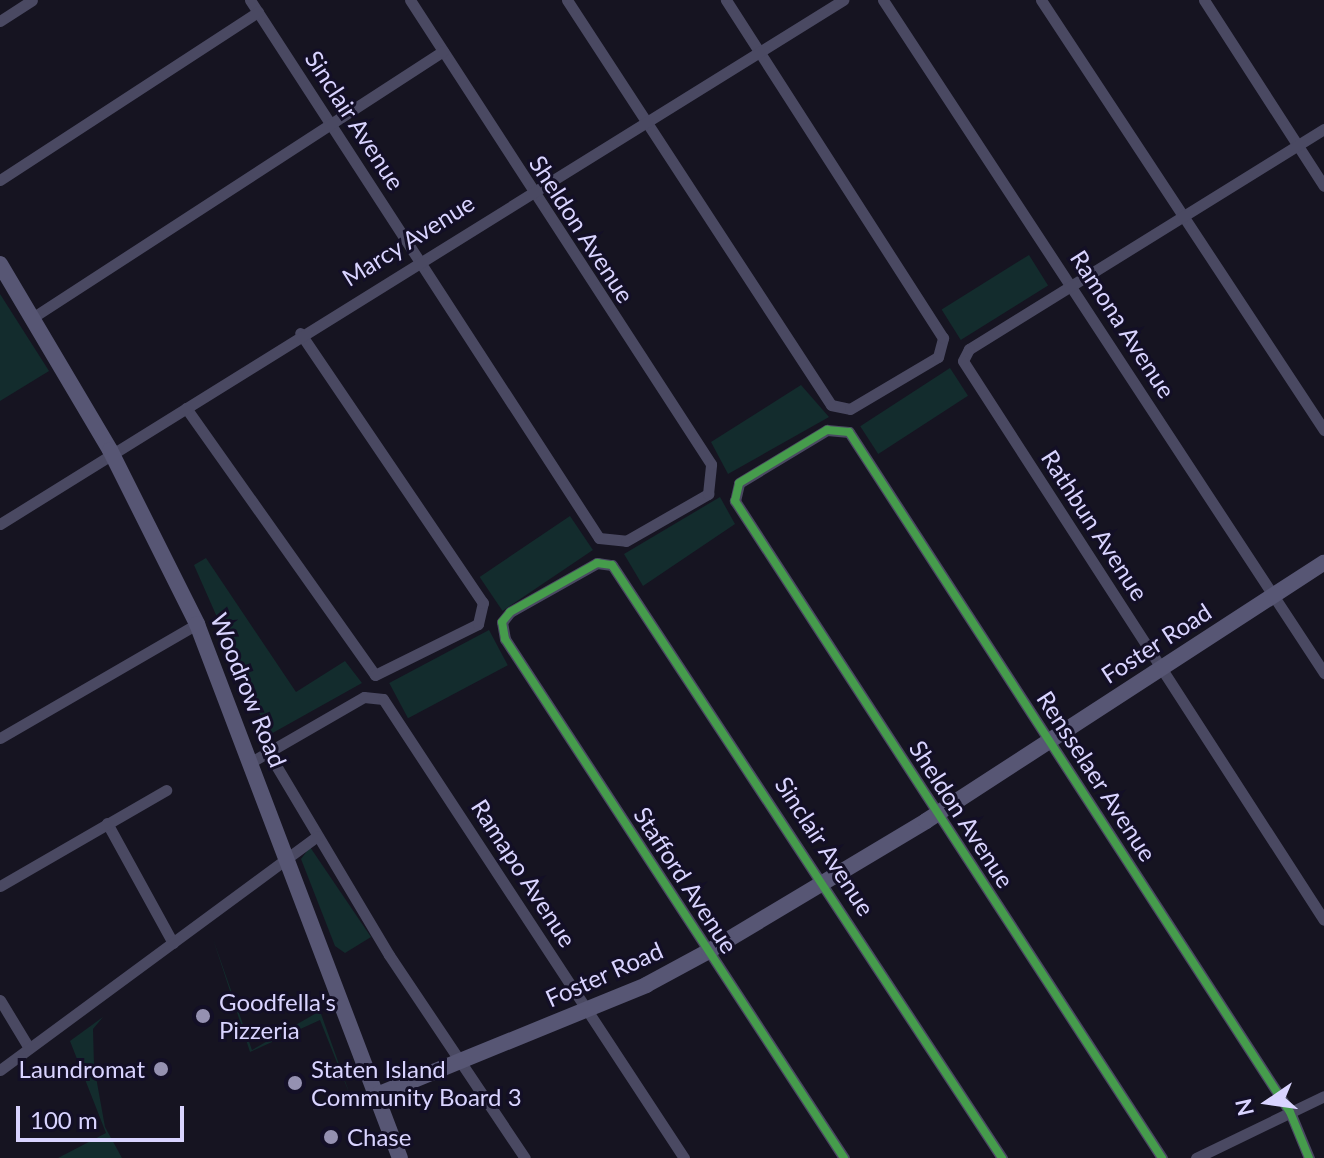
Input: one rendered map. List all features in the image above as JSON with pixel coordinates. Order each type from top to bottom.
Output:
[{"type":"street","points":[[0,21],[32,0]]},
{"type":"street","name":"Sinclair Avenue","points":[[250,0],[608,543]]},
{"type":"street","name":"Sheldon Avenue","points":[[410,0],[529,190],[711,464],[714,482],[694,502],[626,541],[608,543]]},
{"type":"street","points":[[567,0],[830,404],[850,409],[943,350],[943,338],[726,0]]},
{"type":"street","name":"Marcy Avenue","points":[[0,524],[110,450],[186,408],[529,190],[843,0]]},
{"type":"street","name":"Ramona Avenue","points":[[883,0],[1324,673]]},
{"type":"street","points":[[1041,0],[1324,430]]},
{"type":"street","points":[[1204,0],[1324,186]]},
{"type":"street","points":[[0,180],[258,12]]},
{"type":"street","points":[[32,318],[443,51]]},
{"type":"street","points":[[1072,286],[1186,218],[1324,129]]},
{"type":"street","name":"Woodrow Road","points":[[0,264],[110,450],[260,756],[287,860],[400,1158]]},
{"type":"street","name":"Rathbun Avenue","points":[[1072,286],[963,356],[1324,920]]},
{"type":"street","points":[[186,408],[379,676],[484,614],[483,603],[300,333]]},
{"type":"street","name":"Rensselaer Avenue","points":[[733,490],[838,427],[849,432],[1290,1112],[1309,1158]]},
{"type":"street","name":"Sheldon Avenue","points":[[733,490],[938,814],[1162,1158]]},
{"type":"street","name":"Sinclair Avenue","points":[[608,562],[826,883],[1002,1158]]},
{"type":"street","name":"Stafford Avenue","points":[[608,562],[502,622],[505,639],[844,1158]]},
{"type":"street","name":"Foster Road","points":[[377,1095],[588,1010],[709,951],[938,814],[1324,563]]},
{"type":"street","points":[[0,738],[197,624]]},
{"type":"street","name":"Ramapo Avenue","points":[[260,756],[376,695],[684,1158]]},
{"type":"street","points":[[260,756],[317,836],[525,1158]]},
{"type":"street","points":[[0,886],[166,790]]},
{"type":"street","points":[[107,823],[173,943]]},
{"type":"street","points":[[0,1070],[317,836]]},
{"type":"street","points":[[0,1000],[29,1048]]},
{"type":"street","points":[[1196,1158],[1324,1096]]},
{"type":"green space","points":[[1029,255],[1048,286],[961,340],[942,310]]},
{"type":"green space","points":[[0,294],[49,371],[0,401]]},
{"type":"green space","points":[[950,368],[968,396],[878,454],[860,426]]},
{"type":"green space","points":[[801,385],[829,417],[728,474],[711,442]]},
{"type":"green space","points":[[720,497],[735,524],[643,586],[624,554]]},
{"type":"green space","points":[[570,516],[593,550],[503,611],[480,577]]},
{"type":"green space","points":[[206,558],[296,692],[345,661],[362,683],[269,735],[194,565]]},
{"type":"green space","points":[[489,630],[508,665],[408,718],[389,683]]},
{"type":"green space","points":[[310,847],[371,937],[345,953],[335,946],[301,859]]},
{"type":"green space","points":[[213,939],[252,1050],[320,1011],[350,1095],[320,1020],[250,1052]]},
{"type":"green space","points":[[103,1017],[93,1029],[94,1066],[105,1127],[122,1158],[58,1158],[106,1133],[70,1041]]},
{"type":"cycle path","points":[[1162,1158],[735,501],[739,483],[827,430],[849,432],[1290,1112],[1309,1158]]},
{"type":"cycle path","points":[[844,1158],[505,639],[502,622],[510,612],[597,563],[612,565],[1002,1158]]},
{"type":"place","name":"Goodfella's Pizzeria","points":[[203,1016]]},
{"type":"place","name":"Laundromat","points":[[161,1069]]},
{"type":"place","name":"Staten Island Community Board 3","points":[[295,1083]]},
{"type":"place","name":"Chase","points":[[331,1137]]}]
